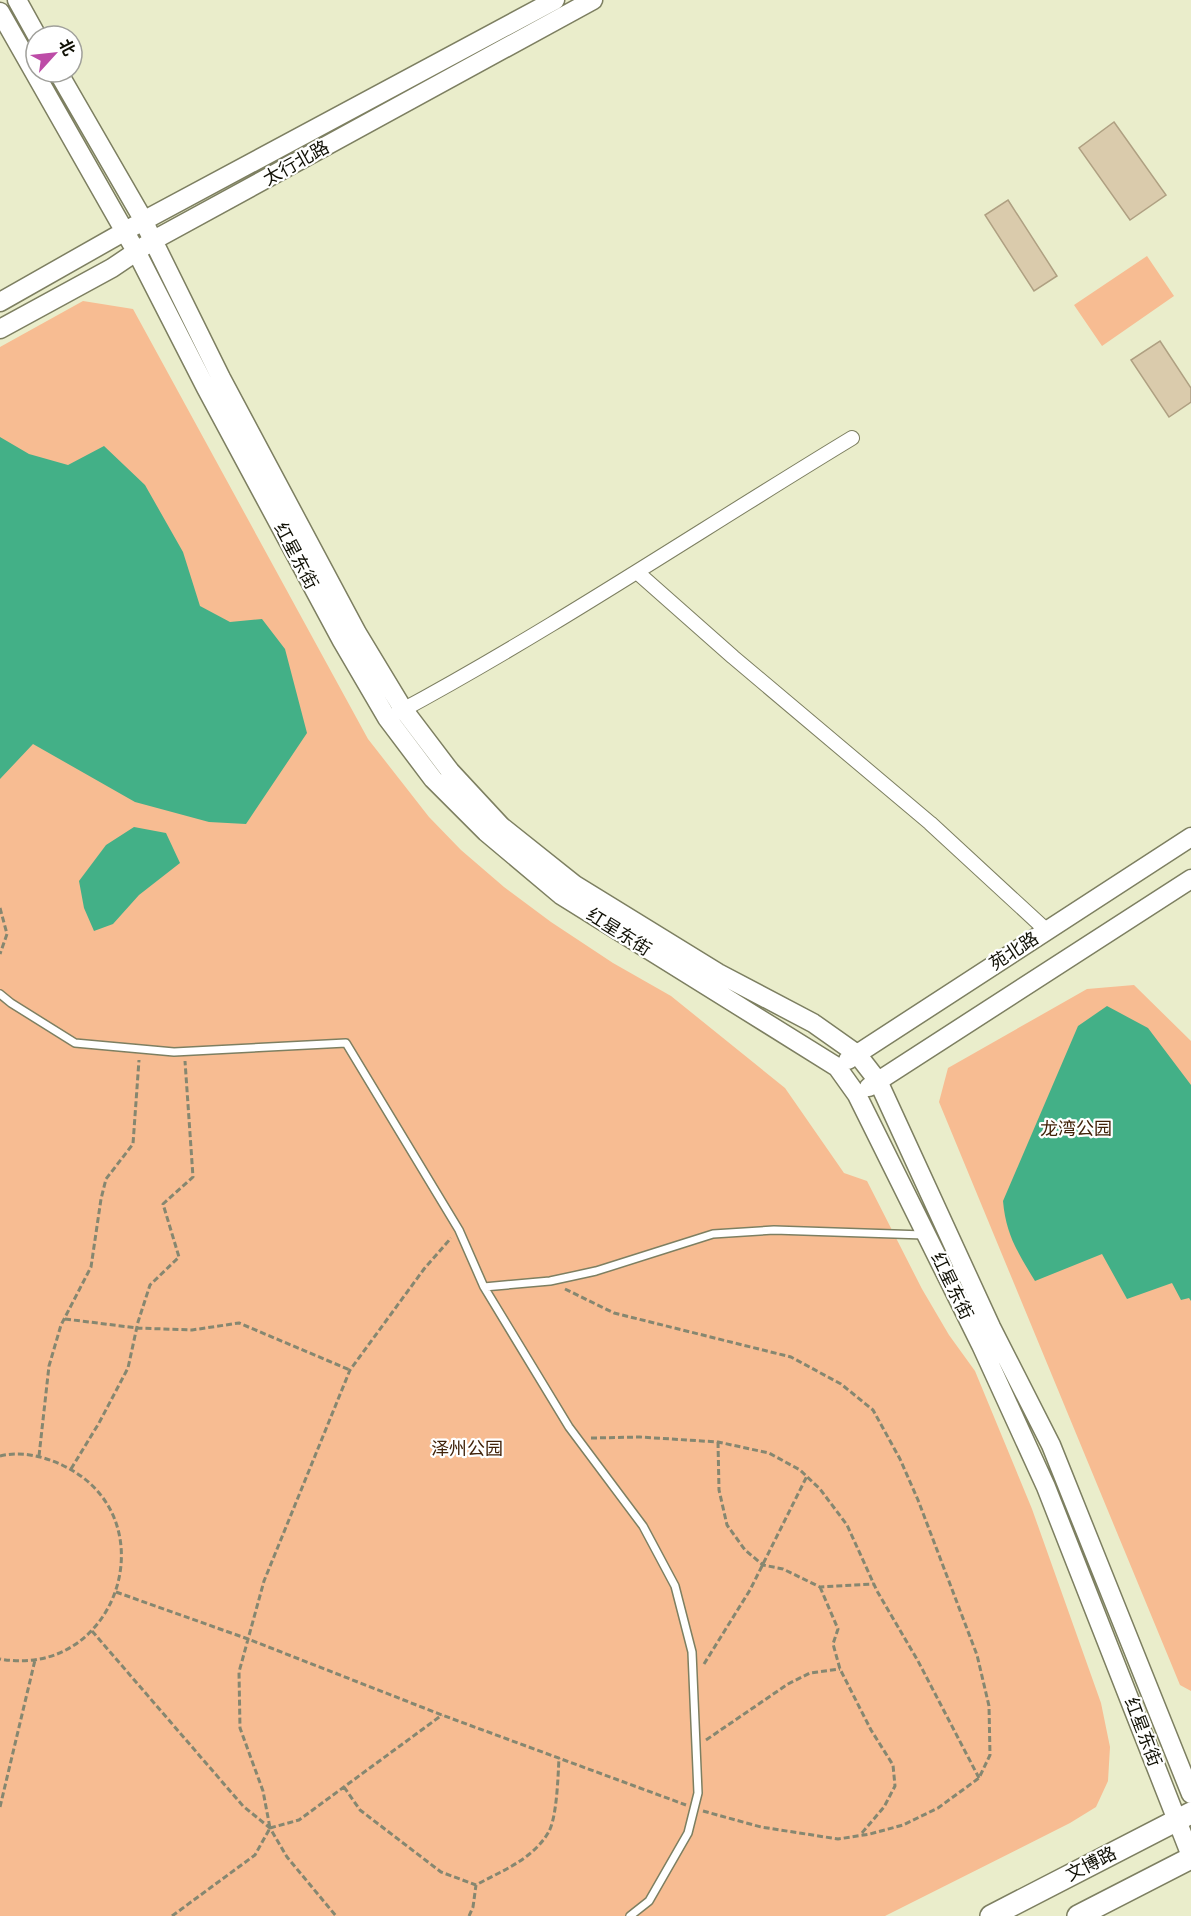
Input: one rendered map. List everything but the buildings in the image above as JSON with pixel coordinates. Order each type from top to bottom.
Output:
[{"type":"main road","points":[[17,0],[30,24]]},
{"type":"main road","name":"太行北路","points":[[0,302],[143,221],[555,0]]},
{"type":"main road","name":"太行北路","points":[[0,329],[137,253],[153,241],[593,0]]},
{"type":"main road","name":"红星东街","points":[[0,12],[137,253],[330,620],[395,714],[441,787],[486,832],[561,895],[837,1067],[857,1095],[981,1345],[1046,1487],[1184,1816],[1191,1857]]},
{"type":"main road","name":"红星东街","points":[[65,84],[143,221],[221,378],[346,613],[395,714],[501,826],[574,885],[718,973],[813,1023],[857,1054],[878,1081],[991,1327],[1050,1445],[1191,1794]]},
{"type":"main road","name":"苑北路","points":[[837,1067],[1191,837]]},
{"type":"main road","name":"苑北路","points":[[857,1095],[1191,879]]},
{"type":"main road","name":"文博路","points":[[991,1916],[1184,1816]]},
{"type":"main road","points":[[1078,1916],[1191,1857]]},
{"type":"street","points":[[395,714],[638,573],[747,501],[852,438]]},
{"type":"street","points":[[638,573],[733,657],[930,823],[1046,930]]},
{"type":"lane","points":[[0,994],[75,1043],[184,1052],[346,1043],[459,1230],[484,1287],[578,1438],[643,1526],[675,1586],[692,1652],[698,1793],[688,1833],[649,1901],[630,1916]]},
{"type":"lane","points":[[484,1287],[550,1281],[596,1271],[713,1234],[774,1230],[927,1235]]},
{"type":"path","points":[[0,908],[7,934],[0,954]]},
{"type":"path","points":[[39,1456],[49,1366],[64,1319],[91,1267],[106,1179],[133,1144],[140,1049]]},
{"type":"path","points":[[71,1469],[128,1368],[150,1285],[179,1257],[163,1204],[193,1177],[184,1052]]},
{"type":"path","points":[[336,1916],[287,1857],[270,1828],[263,1791],[240,1728],[239,1672],[264,1581],[350,1370],[424,1269],[459,1230]]},
{"type":"path","points":[[116,1592],[248,1639],[442,1715],[694,1808],[760,1827],[838,1839],[860,1835],[903,1825],[938,1808],[979,1778],[990,1755],[989,1706],[977,1656],[918,1500],[900,1459],[873,1410],[841,1384],[791,1357],[614,1313],[550,1281]]},
{"type":"path","points":[[64,1319],[137,1328],[192,1330],[239,1323],[350,1370]]},
{"type":"path","points":[[578,1438],[640,1437],[718,1442],[769,1453],[800,1470],[820,1490],[847,1525],[874,1584],[918,1661],[979,1778]]},
{"type":"path","points":[[718,1442],[719,1490],[727,1525],[745,1550],[763,1564],[783,1569],[820,1587],[874,1584]]},
{"type":"path","points":[[0,1456],[11,1454],[47,1457],[79,1473],[104,1498],[119,1531],[122,1567],[113,1602],[92,1631],[66,1650],[35,1660],[0,1659]]},
{"type":"path","points":[[693,1681],[750,1590],[807,1476]]},
{"type":"path","points":[[820,1587],[838,1629],[833,1644],[840,1669],[871,1730],[893,1765],[895,1786],[885,1807],[860,1835]]},
{"type":"path","points":[[92,1631],[243,1806],[270,1828]]},
{"type":"path","points":[[0,1807],[35,1660]]},
{"type":"path","points":[[696,1747],[788,1684],[810,1673],[840,1669]]},
{"type":"path","points":[[172,1916],[255,1855],[270,1828],[298,1820],[442,1715]]},
{"type":"path","points":[[344,1787],[360,1810],[441,1872],[476,1885],[524,1859],[549,1833],[559,1758]]},
{"type":"path","points":[[469,1916],[473,1907],[476,1885]]},
{"type":"green space","points":[[1147,256],[1174,296],[1102,346],[1074,305]]},
{"type":"green space","name":"泽州公园","points":[[83,301],[133,309],[368,739],[429,817],[461,850],[504,887],[551,922],[613,963],[671,996],[785,1088],[844,1173],[867,1181],[922,1289],[949,1335],[975,1371],[1032,1509],[1101,1703],[1110,1747],[1108,1781],[1096,1807],[1070,1823],[885,1916],[0,1916],[0,347]]},
{"type":"green space","name":"龙湾公园","points":[[1134,985],[1191,1041],[1191,1691],[1180,1685],[939,1102],[948,1068],[1087,989]]},
{"type":"shaded area","points":[[0,437],[29,454],[68,465],[104,446],[145,485],[183,552],[200,606],[230,622],[262,619],[285,649],[307,733],[246,824],[209,822],[135,802],[33,744],[0,779]]},
{"type":"shaded area","points":[[134,827],[166,833],[180,863],[139,895],[113,924],[94,931],[84,908],[79,881],[106,845]]},
{"type":"shaded area","points":[[1107,1006],[1148,1028],[1191,1085],[1191,1301],[1189,1298],[1181,1300],[1172,1283],[1127,1299],[1102,1254],[1035,1281],[1018,1252],[1007,1224],[1003,1201],[1078,1026]]}]
